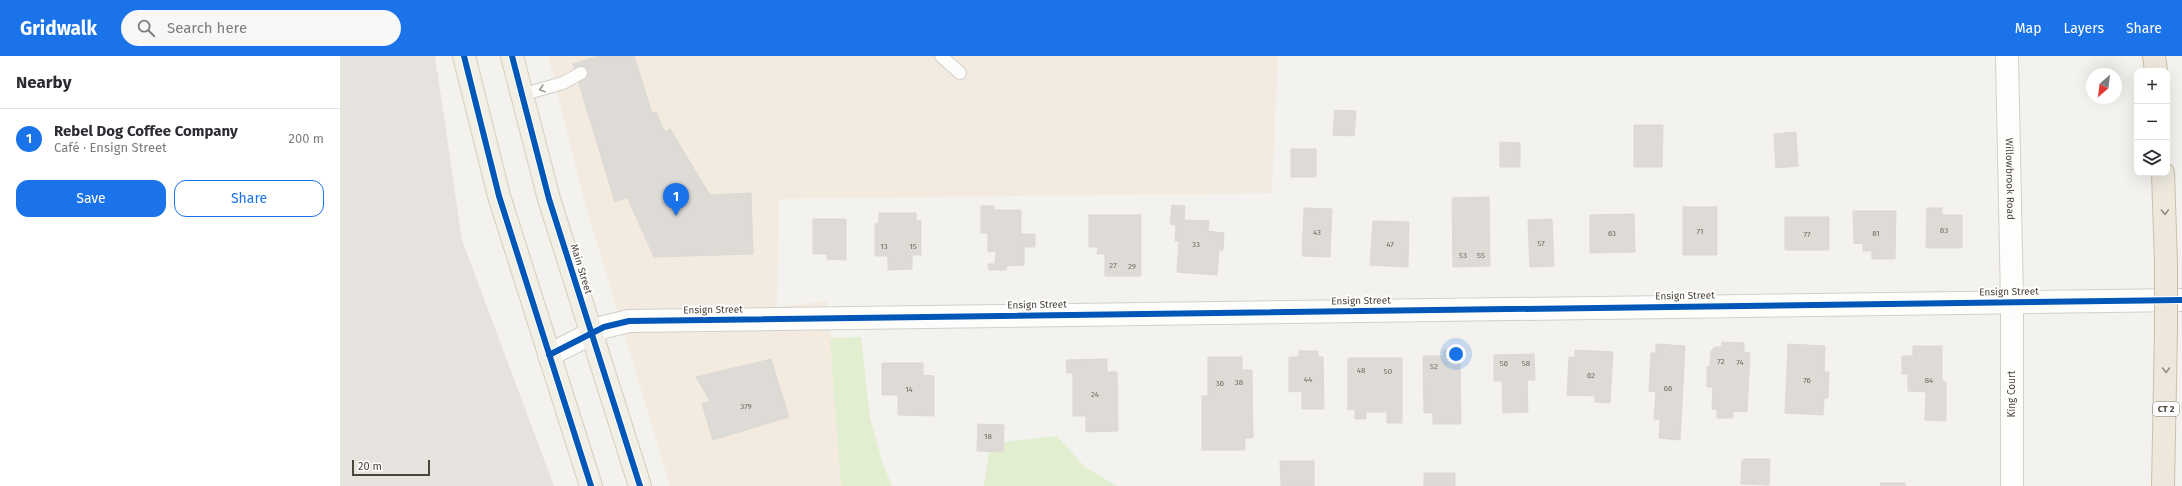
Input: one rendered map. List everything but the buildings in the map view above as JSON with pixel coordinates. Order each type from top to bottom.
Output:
[{"type":"highway","points":[[2154,56],[2156,68]]},
{"type":"highway","name":"CT 2","points":[[2163,176],[2166,262],[2166,331],[2163,486]]},
{"type":"main road","points":[[464,56],[499,196],[591,486]]},
{"type":"main road","name":"Main Street","points":[[512,56],[549,199],[640,486]]},
{"type":"street","name":"Willowbrook Road","points":[[2007,56],[2012,302]]},
{"type":"street","name":"Ensign Street","points":[[549,355],[614,323],[629,321],[2182,300]]},
{"type":"street","name":"King Court","points":[[2012,302],[2012,486]]},
{"type":"lane","points":[[941,56],[960,73]]},
{"type":"lane","points":[[522,95],[563,84],[582,73]]},
{"type":"shaded area","points":[[340,56],[435,56],[462,240],[554,486],[340,486]]},
{"type":"shaded area","points":[[548,56],[1278,56],[1272,193],[779,199],[777,307],[827,301],[839,431],[841,486],[670,486],[585,203]]},
{"type":"green space","points":[[861,337],[870,418],[883,464],[892,486],[841,486],[830,338]]},
{"type":"green space","points":[[1057,436],[1085,467],[1117,486],[984,486],[989,451],[1003,452],[1004,442]]},
{"type":"cycle path","points":[[464,56],[499,196],[591,486]]},
{"type":"cycle path","points":[[512,56],[549,199],[640,486]]},
{"type":"cycle path","points":[[549,355],[604,327],[629,321],[2182,300]]},
{"type":"place","name":"Rebel Dog Coffee Company","points":[[676,216]]}]
